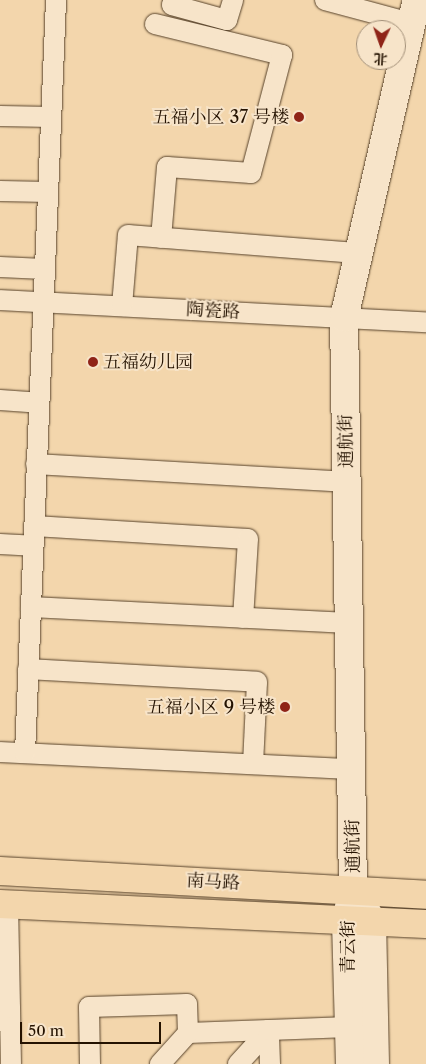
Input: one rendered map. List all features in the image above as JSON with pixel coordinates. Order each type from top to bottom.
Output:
[{"type":"main road","name":"通航街","points":[[353,890],[344,318],[414,12]]},
{"type":"main road","name":"南马路","points":[[0,871],[426,895]]},
{"type":"main road","name":"青云街","points":[[353,890],[359,920],[375,1064]]},
{"type":"main road","name":"南马路","points":[[4,904],[426,924]]},
{"type":"main road","name":"青云街","points":[[350,1064],[349,1028],[359,920]]},
{"type":"street","points":[[25,753],[56,0]]},
{"type":"street","points":[[174,0],[172,5],[228,20],[233,0]]},
{"type":"street","points":[[325,0],[414,12]]},
{"type":"street","points":[[155,24],[282,55],[251,173],[167,167],[161,238]]},
{"type":"street","points":[[0,116],[51,117]]},
{"type":"street","points":[[0,191],[48,192]]},
{"type":"street","points":[[122,306],[128,235],[359,253]]},
{"type":"street","points":[[0,266],[44,269]]},
{"type":"street","name":"陶瓷路","points":[[0,300],[426,322]]},
{"type":"street","points":[[0,400],[39,403]]},
{"type":"street","points":[[36,464],[347,482]]},
{"type":"street","points":[[0,544],[34,536],[248,539],[243,618]]},
{"type":"street","points":[[31,607],[349,623]]},
{"type":"street","points":[[28,669],[257,682],[253,764]]},
{"type":"street","points":[[0,752],[352,769]]},
{"type":"street","points":[[4,904],[5,1015],[11,1064]]},
{"type":"street","points":[[90,1064],[89,1007],[187,1004],[188,1033],[160,1064]]},
{"type":"street","points":[[188,1033],[349,1028]]},
{"type":"street","points":[[238,1064],[268,1030]]},
{"type":"street","points":[[268,1030],[270,1064]]},
{"type":"place","name":"五福小区 37 号楼","points":[[299,117]]},
{"type":"place","name":"五福幼儿园","points":[[93,362]]},
{"type":"place","name":"五福小区 9 号楼","points":[[285,707]]}]
